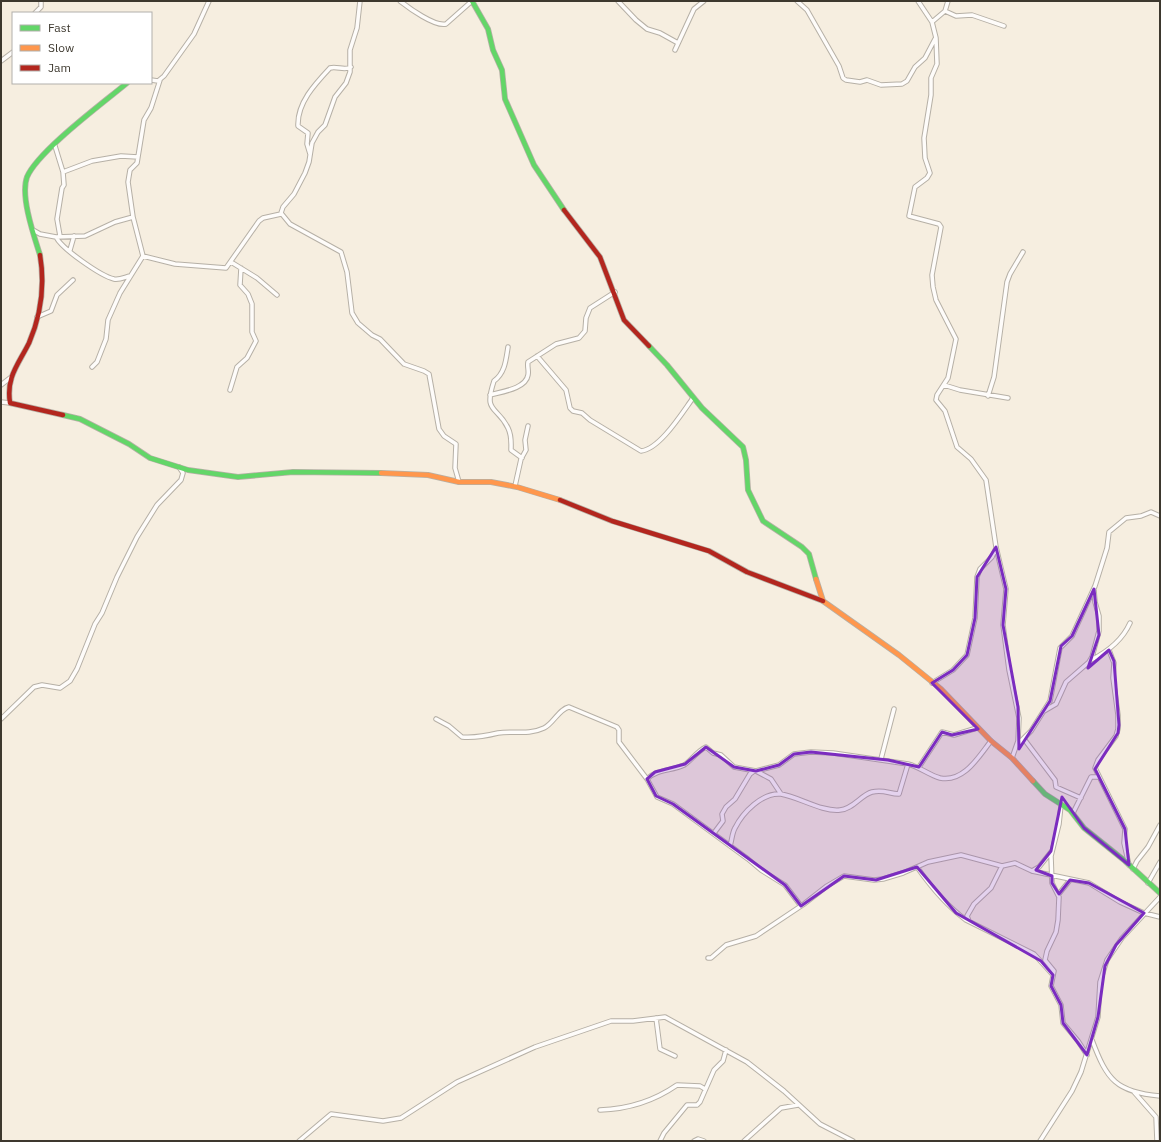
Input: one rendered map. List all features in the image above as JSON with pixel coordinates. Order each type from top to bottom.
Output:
[{"type":"street","points":[[35,12],[40,6],[41,1]]},
{"type":"street","points":[[92,367],[97,362],[107,336],[110,316],[120,292],[143,256],[133,217],[128,182],[129,171],[137,164],[144,120],[151,108],[160,80],[194,34],[209,1]]},
{"type":"street","points":[[281,214],[283,207],[294,194],[305,173],[314,140],[325,125],[335,97],[348,79],[351,67],[350,50],[357,28],[360,1]]},
{"type":"street","points":[[400,1],[422,16],[442,25],[446,24],[472,1],[486,25],[493,50],[502,70],[505,99],[534,165],[570,219],[600,257],[605,274],[615,292],[624,320],[667,365],[693,398],[743,447],[746,461],[748,490],[760,517],[763,521],[802,547],[809,554],[823,601]]},
{"type":"street","points":[[618,1],[647,29],[660,33],[678,42]]},
{"type":"street","points":[[675,50],[694,9],[704,1]]},
{"type":"street","points":[[797,1],[808,10],[839,66],[843,78],[846,80],[860,82],[869,81],[881,85],[902,84],[907,81],[915,67],[929,53],[936,38]]},
{"type":"street","points":[[918,1],[932,22],[936,38],[937,64],[931,78],[931,95],[924,126],[925,158],[930,173],[927,178],[915,187],[909,216],[939,224],[941,227],[932,275],[933,287],[936,300],[956,339],[949,375],[937,395],[936,400],[946,411],[957,447],[970,459],[986,480],[996,547],[1006,589],[1003,625],[1009,670],[1018,707],[1019,733],[1012,758]]},
{"type":"street","points":[[932,22],[945,11],[948,1]]},
{"type":"street","points":[[945,11],[956,16],[972,14],[1004,26]]},
{"type":"street","points":[[1,61],[12,53]]},
{"type":"street","points":[[310,155],[307,144],[308,132],[298,126],[301,107],[330,68],[336,67],[347,69],[351,67]]},
{"type":"street","points":[[152,80],[160,80]]},
{"type":"street","points":[[10,403],[8,391],[10,378],[27,346],[37,317],[41,302],[43,281],[33,230],[26,204],[27,178],[41,157],[126,84]]},
{"type":"street","points":[[55,146],[63,172],[64,186],[62,188],[57,219],[58,241],[70,250],[79,260],[110,277],[118,279],[130,276]]},
{"type":"street","points":[[63,172],[92,161],[121,156],[138,157]]},
{"type":"street","points":[[143,256],[167,262],[222,269],[226,268],[259,221],[263,218],[281,214]]},
{"type":"street","points":[[281,214],[290,224],[339,250],[346,268],[352,312],[355,319],[364,330],[380,340],[404,364],[424,370],[429,374],[439,429],[444,436],[456,444],[455,471],[459,482]]},
{"type":"street","points":[[33,230],[40,234],[58,237],[88,235],[93,231],[115,222],[133,217]]},
{"type":"street","points":[[70,250],[74,236]]},
{"type":"street","points":[[988,396],[994,377],[1007,282],[1022,252]]},
{"type":"street","points":[[231,262],[262,281],[277,295]]},
{"type":"street","points":[[230,390],[232,380],[238,368],[247,358],[256,341],[252,332],[252,306],[248,294],[240,285],[241,268]]},
{"type":"street","points":[[37,317],[51,311],[58,294],[73,280]]},
{"type":"street","points":[[490,395],[506,391],[522,383],[528,375],[528,362],[537,356],[556,344],[579,338],[585,331],[586,318],[590,308],[615,292]]},
{"type":"street","points":[[508,347],[504,368],[499,377],[494,381],[490,395],[490,406],[509,431],[512,450],[522,458]]},
{"type":"street","points":[[537,356],[566,390],[570,408],[573,411],[582,413],[590,420],[641,451],[647,450],[660,440],[693,398]]},
{"type":"street","points":[[1,385],[10,378]]},
{"type":"street","points":[[944,385],[988,396],[1008,398]]},
{"type":"street","points":[[1,402],[80,419],[129,444],[150,458],[179,467],[231,477],[293,472],[338,472],[428,475],[459,482],[483,481],[515,486],[556,498],[612,521],[709,551],[747,572],[823,601],[899,656],[952,700],[991,741],[1012,758],[1041,790],[1073,813],[1087,831],[1129,865],[1160,893]]},
{"type":"street","points":[[515,486],[522,458],[526,450],[525,440],[528,426]]},
{"type":"street","points":[[1,719],[34,687],[42,685],[60,688],[72,678],[95,624],[102,613],[117,577],[137,537],[157,505],[181,480],[183,473],[179,467]]},
{"type":"street","points":[[1016,745],[1024,739],[1050,700],[1061,646],[1072,636],[1099,578],[1110,530],[1129,517],[1141,516],[1151,512],[1160,516]]},
{"type":"street","points":[[932,683],[953,670],[967,655],[975,618],[977,578],[980,569],[992,557],[996,547]]},
{"type":"street","points":[[1091,660],[1099,631],[1099,616],[1095,602],[1094,588]]},
{"type":"street","points":[[1043,712],[1056,704],[1066,682],[1091,660],[1109,650],[1124,634],[1130,623]]},
{"type":"street","points":[[1109,650],[1114,663],[1113,678],[1119,725],[1116,736],[1096,764],[1095,769],[1125,829],[1124,843],[1129,865]]},
{"type":"street","points":[[436,719],[449,726],[462,737],[491,736],[499,733],[525,734],[545,728],[564,709],[571,708],[618,727],[619,742],[647,779],[657,797],[673,804],[714,833],[761,870],[785,885],[801,906]]},
{"type":"street","points":[[881,759],[894,709]]},
{"type":"street","points":[[919,767],[942,732],[954,735],[978,728]]},
{"type":"street","points":[[1024,739],[1055,780],[1056,787],[1081,798]]},
{"type":"street","points":[[714,833],[723,821],[722,814],[726,807],[735,799],[750,774],[755,771],[779,765],[796,753],[829,752],[881,759],[919,767],[940,778],[947,778],[963,773],[970,768],[991,741]]},
{"type":"street","points":[[647,779],[655,772],[684,764],[692,756],[706,747],[722,756],[734,767],[755,771],[770,778],[781,794]]},
{"type":"street","points":[[730,846],[734,829],[749,809],[769,794],[793,796],[814,805],[842,810],[872,792],[885,790],[899,794],[908,764]]},
{"type":"street","points":[[1073,813],[1091,777],[1099,777]]},
{"type":"street","points":[[1061,805],[1059,824],[1051,851],[1052,883],[1058,895],[1057,929],[1045,958],[1046,962],[1054,971],[1051,986],[1061,1005],[1063,1023],[1078,1040],[1087,1055]]},
{"type":"street","points":[[1133,869],[1137,861],[1148,847],[1160,824]]},
{"type":"street","points":[[1032,871],[1039,866],[1051,851]]},
{"type":"street","points":[[708,958],[711,958],[726,945],[756,936],[801,906],[826,886],[844,876],[876,880],[904,873],[933,860],[962,855],[1002,866],[1014,863],[1032,871],[1093,885],[1114,899],[1144,913],[1160,917]]},
{"type":"street","points":[[1148,882],[1160,862]]},
{"type":"street","points":[[970,922],[967,916],[971,909],[991,888],[1002,866]]},
{"type":"street","points":[[917,867],[927,882],[951,908],[970,922],[1034,954],[1053,975]]},
{"type":"street","points":[[1058,895],[1070,880]]},
{"type":"street","points":[[1040,1141],[1077,1082],[1087,1055],[1098,1016],[1100,988],[1105,966],[1116,945],[1160,897]]},
{"type":"street","points":[[300,1141],[330,1114],[383,1121],[401,1118],[454,1084],[535,1047],[611,1021],[633,1022],[665,1017],[691,1033],[726,1050],[760,1072],[820,1124],[853,1141]]},
{"type":"street","points":[[656,1018],[660,1050],[675,1056]]},
{"type":"street","points":[[1091,1039],[1100,1060],[1110,1077],[1118,1085],[1134,1092],[1160,1096]]},
{"type":"street","points":[[660,1141],[664,1133],[687,1106],[697,1105],[700,1102],[714,1070],[722,1063],[726,1050]]},
{"type":"street","points":[[600,1110],[616,1110],[640,1105],[660,1094],[666,1094],[677,1085],[700,1086],[705,1089]]},
{"type":"street","points":[[1134,1092],[1156,1117],[1157,1141]]},
{"type":"street","points":[[744,1141],[781,1108],[798,1105]]},
{"type":"street","points":[[694,1141],[698,1139],[704,1141]]},
{"type":"highlighted area","points":[[996,547],[1006,589],[1003,625],[1018,707],[1019,749],[1050,701],[1061,646],[1072,636],[1094,589],[1099,635],[1088,668],[1109,650],[1114,661],[1119,725],[1118,733],[1095,769],[1125,829],[1129,865],[1084,828],[1062,797],[1051,851],[1036,870],[1052,876],[1052,883],[1059,894],[1070,880],[1089,883],[1144,913],[1116,945],[1105,966],[1098,1017],[1087,1055],[1063,1023],[1061,1005],[1051,986],[1053,975],[1041,961],[956,913],[917,867],[876,880],[844,876],[801,906],[785,885],[673,804],[656,796],[647,779],[655,772],[685,764],[706,747],[734,767],[756,771],[779,765],[794,754],[811,752],[888,760],[919,767],[942,732],[952,735],[978,729],[932,683],[953,670],[967,655],[975,618],[977,577]]},
{"type":"traffic: fast","points":[[472,1],[488,29],[493,50],[502,70],[505,99],[534,165],[564,210]]},
{"type":"traffic: fast","points":[[40,255],[26,205],[25,185],[27,177],[33,166],[57,141],[126,84]]},
{"type":"traffic: fast","points":[[649,346],[667,365],[702,408],[743,447],[746,460],[748,490],[763,521],[802,547],[809,554],[816,579]]},
{"type":"traffic: fast","points":[[63,415],[80,419],[129,444],[150,458],[188,470],[238,477],[293,472],[381,473]]},
{"type":"traffic: fast","points":[[1033,781],[1045,794],[1070,810],[1084,828],[1125,861],[1160,893]]},
{"type":"traffic: slow","points":[[381,473],[428,475],[459,482],[491,482],[517,487],[560,500]]},
{"type":"traffic: slow","points":[[816,579],[823,601],[899,655],[941,689],[991,741],[1012,758],[1033,781]]},
{"type":"traffic: jam","points":[[564,210],[600,257],[624,320],[649,346]]},
{"type":"traffic: jam","points":[[40,255],[42,289],[39,311],[29,343],[11,378],[9,394],[10,403],[63,415]]},
{"type":"traffic: jam","points":[[560,500],[612,521],[709,551],[747,572],[823,601]]}]
